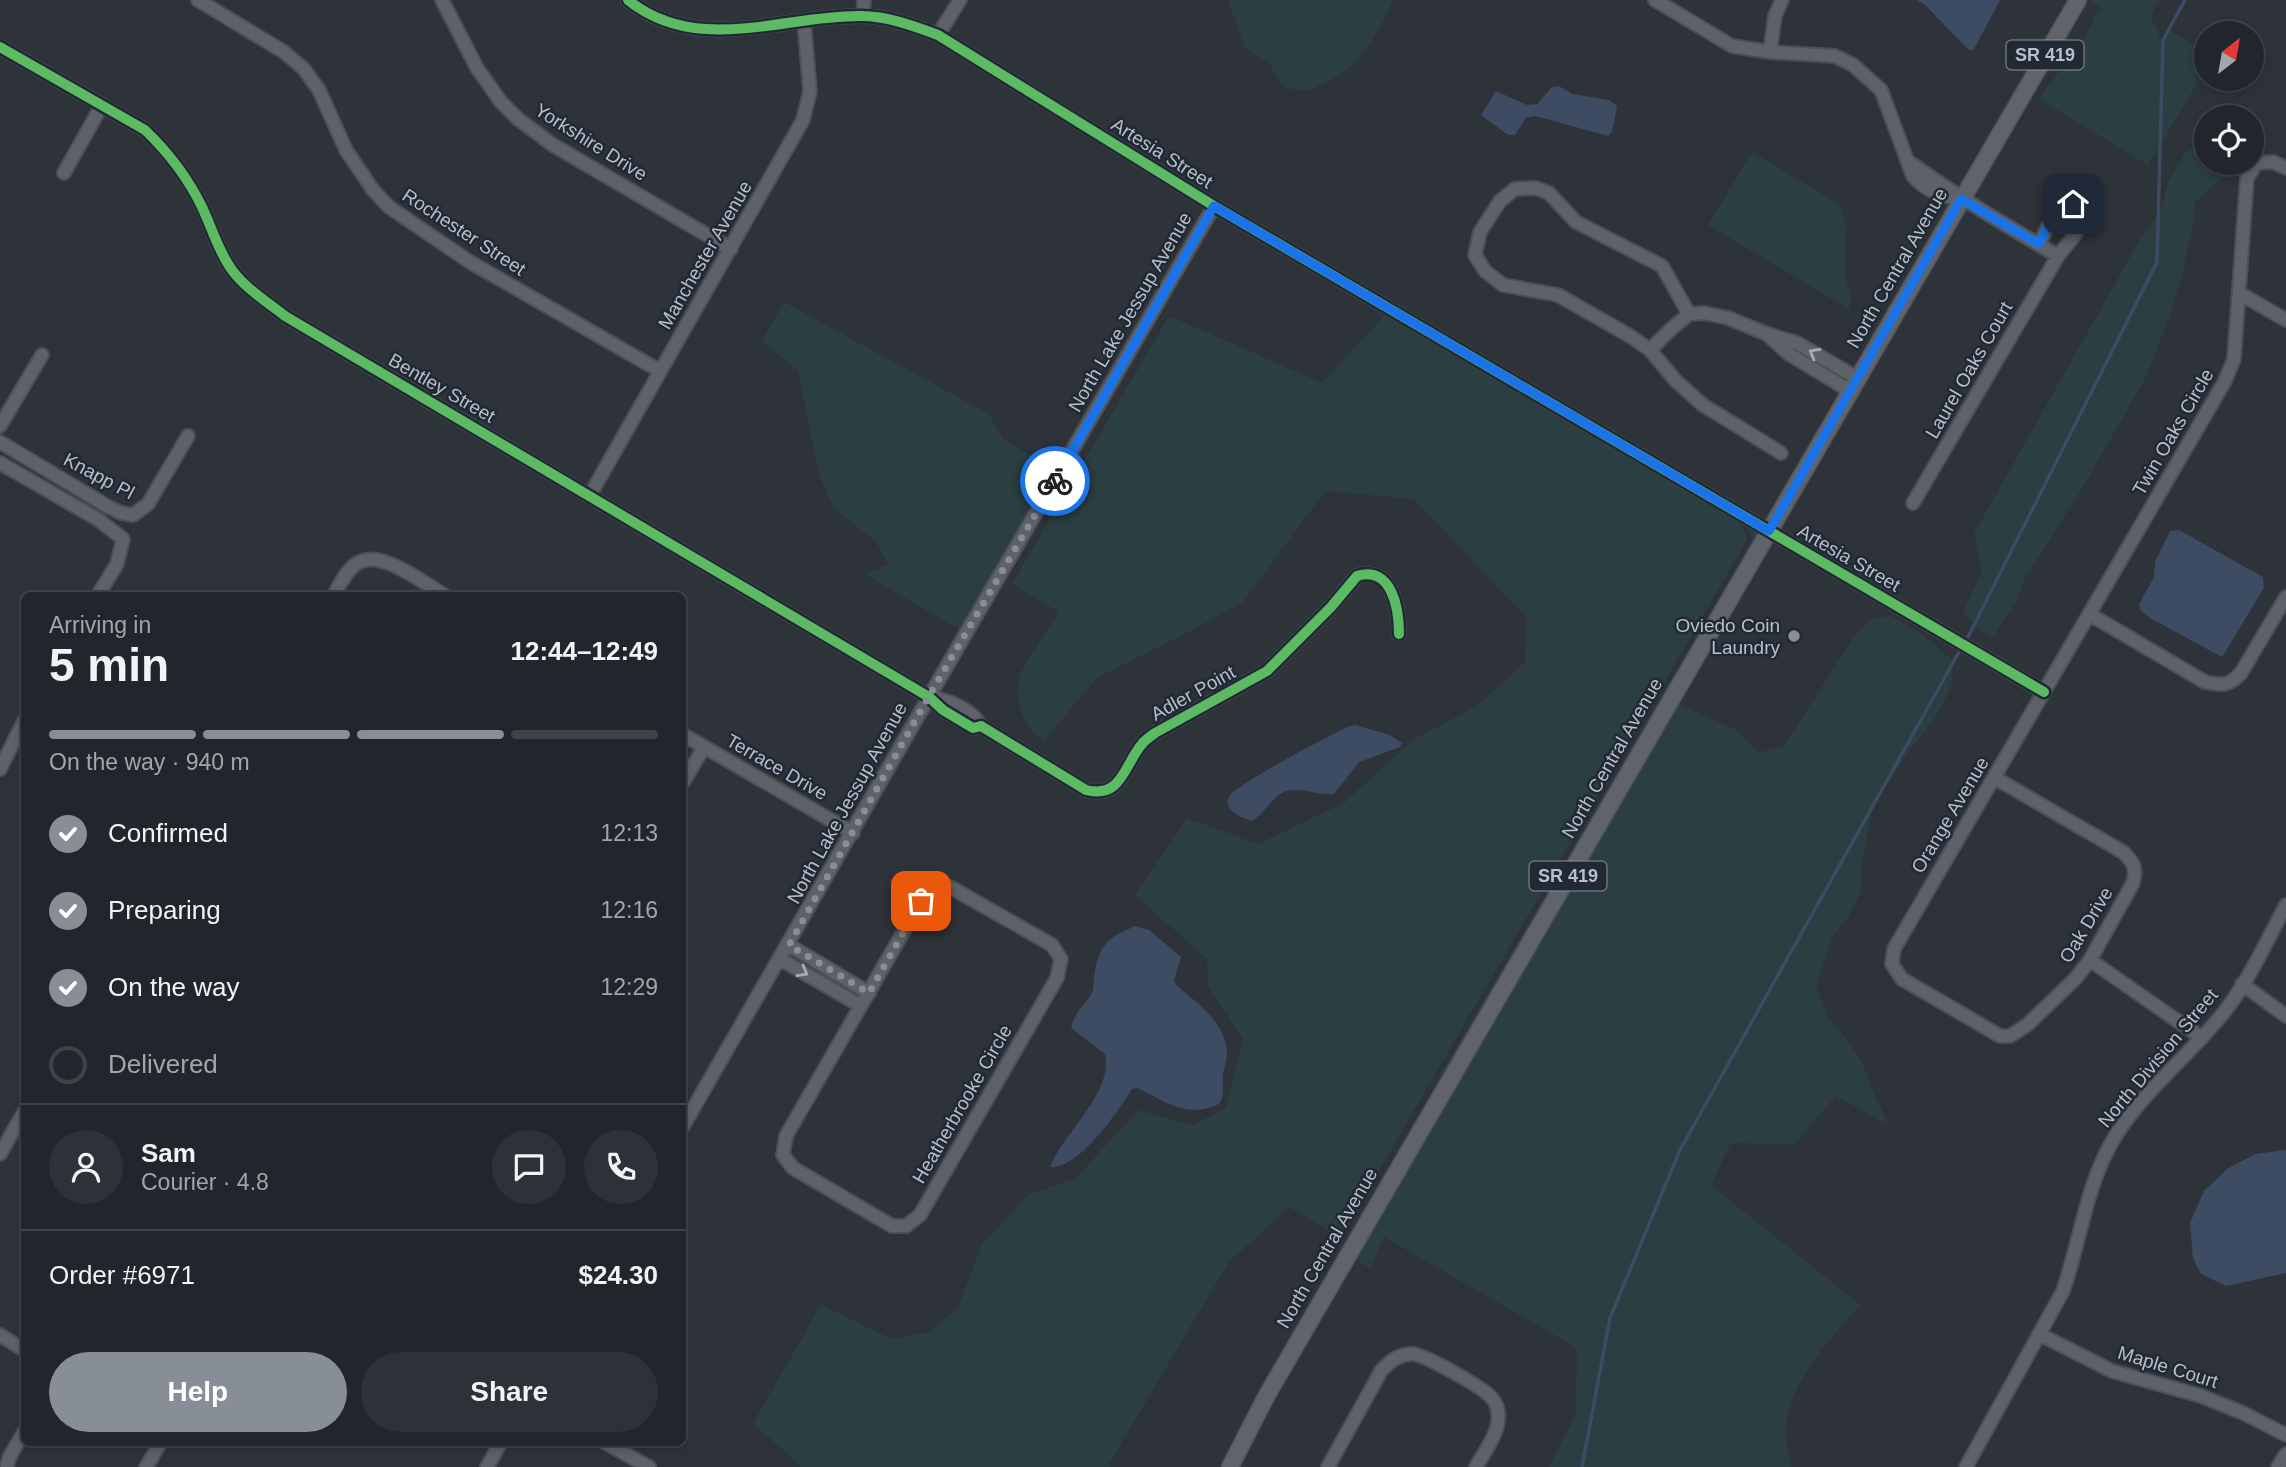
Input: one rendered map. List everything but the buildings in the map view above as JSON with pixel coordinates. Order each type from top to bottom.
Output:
[{"type":"main road","name":"North Central Avenue","points":[[1230,1467],[1280,1372],[2078,0]]},
{"type":"street","name":"Rochester Street","points":[[198,0],[284,52],[304,69],[320,90],[353,161],[373,190],[389,207],[470,262],[660,371]]},
{"type":"street","name":"Yorkshire Drive","points":[[442,0],[477,68],[501,102],[518,119],[552,145],[731,249]]},
{"type":"street","name":"Artesia Street","points":[[628,0],[662,19],[702,29],[740,30],[818,18],[863,16],[901,22],[939,35],[1214,206],[2043,692]]},
{"type":"street","points":[[863,16],[864,0]]},
{"type":"street","points":[[939,35],[960,0]]},
{"type":"street","points":[[1654,0],[1732,46],[1770,52],[1835,55],[1866,75],[1881,90],[1908,160],[1961,199],[2058,256]]},
{"type":"street","points":[[1770,52],[1775,16],[1782,0]]},
{"type":"street","name":"Manchester Avenue","points":[[590,495],[803,120],[810,91],[804,21]]},
{"type":"street","name":"Bentley Street","points":[[0,47],[145,130],[177,163],[202,207],[222,254],[233,272],[285,316],[929,696]]},
{"type":"street","points":[[64,173],[102,105]]},
{"type":"street","name":"Twin Oaks Circle","points":[[2043,692],[2231,370],[2247,178],[2257,163],[2273,162],[2286,168]]},
{"type":"street","points":[[1689,314],[1662,267],[1576,222],[1549,193],[1536,188],[1515,189],[1500,201],[1480,232],[1475,256],[1485,271],[1503,285],[1558,295],[1630,336],[1650,350],[1676,381],[1703,405],[1781,453]]},
{"type":"street","name":"Laurel Oaks Court","points":[[1913,503],[2058,256],[2082,223],[2083,215],[2080,209],[2073,204],[2058,210],[2039,244]]},
{"type":"street","name":"North Lake Jessup Avenue","points":[[686,1121],[1214,206]]},
{"type":"street","points":[[2239,293],[2286,320]]},
{"type":"street","points":[[1650,350],[1689,314],[1704,313],[1728,318],[1797,343],[1854,384]]},
{"type":"street","points":[[0,426],[42,355]]},
{"type":"street","name":"Knapp Pl","points":[[0,442],[107,506],[132,515],[148,504],[188,436]]},
{"type":"street","points":[[0,463],[99,520],[123,539],[117,564],[100,592]]},
{"type":"street","points":[[336,592],[355,564],[366,559],[376,559],[390,563],[439,592]]},
{"type":"street","name":"Adler Point","points":[[929,696],[943,710],[972,727],[981,726],[1086,790],[1099,793],[1111,788],[1121,779],[1142,744],[1155,733],[1267,671],[1331,607],[1357,576],[1373,575],[1385,582],[1396,599],[1399,634]]},
{"type":"street","points":[[2089,614],[2205,682],[2222,686],[2233,682],[2241,673],[2286,597]]},
{"type":"street","name":"Orange Avenue","points":[[1891,958],[1899,938],[2043,692]]},
{"type":"street","points":[[0,769],[21,727]]},
{"type":"street","name":"Terrace Drive","points":[[686,736],[853,833]]},
{"type":"street","points":[[686,778],[704,747]]},
{"type":"street","name":"Oak Drive","points":[[1891,958],[1895,971],[1902,979],[1991,1031],[2010,1036],[2027,1026],[2076,979],[2090,960],[2133,883],[2136,871],[2133,862],[2123,852],[1995,778]]},
{"type":"street","name":"Heatherbrooke Circle","points":[[950,887],[1052,945],[1061,959],[1057,978],[920,1215],[906,1226],[892,1226],[881,1220],[793,1168],[783,1155],[786,1136],[869,993],[921,901],[932,890],[950,887]]},
{"type":"street","name":"North Division Street","points":[[1966,1467],[2063,1291],[2089,1195],[2116,1136],[2144,1099],[2224,1012],[2286,905]]},
{"type":"street","points":[[789,945],[869,993]]},
{"type":"street","points":[[780,959],[861,1006]]},
{"type":"street","points":[[2090,960],[2202,1038]]},
{"type":"street","points":[[825,985],[833,971]]},
{"type":"street","points":[[2242,984],[2286,1016]]},
{"type":"street","points":[[0,1153],[21,1117]]},
{"type":"street","name":"Maple Court","points":[[2039,1334],[2112,1371],[2201,1396],[2286,1435]]},
{"type":"street","points":[[0,1335],[21,1348]]},
{"type":"street","points":[[1328,1467],[1381,1371],[1389,1362],[1413,1354],[1427,1357],[1492,1398],[1498,1410],[1499,1421],[1476,1467]]},
{"type":"street","points":[[7,1467],[21,1437]]},
{"type":"street","points":[[146,1467],[159,1446]]},
{"type":"street","points":[[487,1467],[499,1446]]},
{"type":"street","points":[[611,1446],[649,1467]]},
{"type":"street","points":[[2278,1467],[2286,1454]]},
{"type":"shaded area","points":[[1228,0],[1393,0],[1373,39],[1356,61],[1333,79],[1301,90],[1283,87],[1269,63],[1245,48]]},
{"type":"shaded area","points":[[2089,0],[2160,0],[2150,17],[2159,31],[2158,36],[2163,40],[2169,30],[2194,44],[2194,89],[2148,165],[2039,99],[2085,38],[2095,15],[2103,10]]},
{"type":"shaded area","points":[[2194,145],[2194,175],[2223,177],[2195,202],[2192,232],[2184,262],[2186,263],[2170,315],[2145,379],[1993,637],[1979,630],[1963,612],[1982,572],[1974,533],[2138,243],[2159,214],[2169,180],[2186,151]]},
{"type":"shaded area","points":[[1752,152],[1842,206],[1846,225],[1845,277],[1851,298],[1849,309],[1708,225]]},
{"type":"shaded area","points":[[784,302],[989,414],[1003,439],[1055,470],[962,631],[864,574],[889,565],[876,542],[834,508],[819,475],[798,371],[762,341]]},
{"type":"shaded area","points":[[1386,314],[1741,524],[1747,540],[1340,1237],[1289,1207],[1228,1263],[1109,1464],[1111,1467],[801,1467],[753,1423],[821,1305],[892,1339],[929,1332],[958,1308],[982,1244],[1028,1195],[1076,1178],[1138,1110],[1193,1125],[1226,1108],[1243,1039],[1208,986],[1207,959],[1135,895],[1187,818],[1258,844],[1344,803],[1414,739],[1477,706],[1525,662],[1527,618],[1414,499],[1325,491],[1243,602],[1097,678],[1044,741],[1031,730],[1022,714],[1018,696],[1019,678],[1059,612],[1012,584],[1169,316],[1322,383]]},
{"type":"shaded area","points":[[1747,525],[1761,533],[1443,1079],[1440,1075],[1751,543]]},
{"type":"shaded area","points":[[1890,616],[1908,625],[1953,661],[1951,689],[1932,722],[1907,754],[1873,807],[1861,866],[1861,892],[1849,916],[1832,937],[1816,985],[1828,1019],[1845,1037],[1863,1064],[1889,1125],[1836,1096],[1794,1144],[1731,1143],[1711,1185],[1860,1305],[1814,1360],[1796,1390],[1786,1424],[1791,1467],[1549,1467],[1576,1414],[1577,1348],[1384,1237],[1370,1268],[1352,1258],[1675,702],[1736,730],[1759,752],[1784,746],[1853,638],[1870,619]]},
{"type":"water","points":[[1917,0],[2000,0],[1974,49],[1970,51]]},
{"type":"water","points":[[1559,86],[1572,94],[1609,100],[1617,106],[1612,132],[1608,136],[1536,116],[1526,118],[1515,135],[1508,135],[1481,115],[1496,91],[1527,105],[1537,104],[1552,87]]},
{"type":"water","points":[[2179,530],[2263,577],[2264,588],[2222,657],[2141,611],[2139,604],[2154,577],[2155,562],[2170,531]]},
{"type":"water","points":[[1355,725],[1390,735],[1402,743],[1400,747],[1359,762],[1334,794],[1286,791],[1276,797],[1252,821],[1238,816],[1228,806],[1229,797],[1247,782],[1321,740]]},
{"type":"water","points":[[1135,926],[1149,930],[1181,957],[1174,980],[1176,985],[1209,1015],[1222,1033],[1227,1054],[1222,1099],[1220,1103],[1209,1108],[1188,1109],[1168,1103],[1138,1088],[1132,1089],[1107,1125],[1085,1150],[1061,1165],[1050,1167],[1095,1097],[1106,1068],[1105,1054],[1071,1028],[1072,1023],[1092,993],[1098,959],[1105,945],[1116,935]]},
{"type":"water","points":[[2286,1150],[2286,1273],[2226,1286],[2201,1274],[2193,1258],[2190,1223],[2204,1191],[2227,1169],[2255,1154]]},
{"type":"waterway","points":[[1968,637],[2157,262],[2163,40],[2185,0]]},
{"type":"waterway","points":[[1582,1467],[1610,1318],[1680,1150],[1959,652]]},
{"type":"cycle path","points":[[628,0],[655,17],[683,26],[741,29],[831,17],[871,16],[938,35],[1214,206],[2044,692]]},
{"type":"cycle path","points":[[0,47],[145,130],[184,175],[202,207],[223,255],[237,277],[285,316],[929,697],[943,710],[973,728],[981,726],[1086,790],[1107,790],[1115,785],[1142,744],[1155,733],[1267,671],[1331,607],[1357,576],[1369,574],[1386,583],[1395,602],[1399,634]]},
{"type":"way so far","points":[[921,901],[869,993],[789,945],[929,696],[1055,481]]},
{"type":"place","name":"Oviedo Coin Laundry","points":[[1794,636]]},
{"type":"route","points":[[1055,481],[1214,206],[1769,531],[1961,199],[2039,244],[2058,210],[2073,204]]}]
